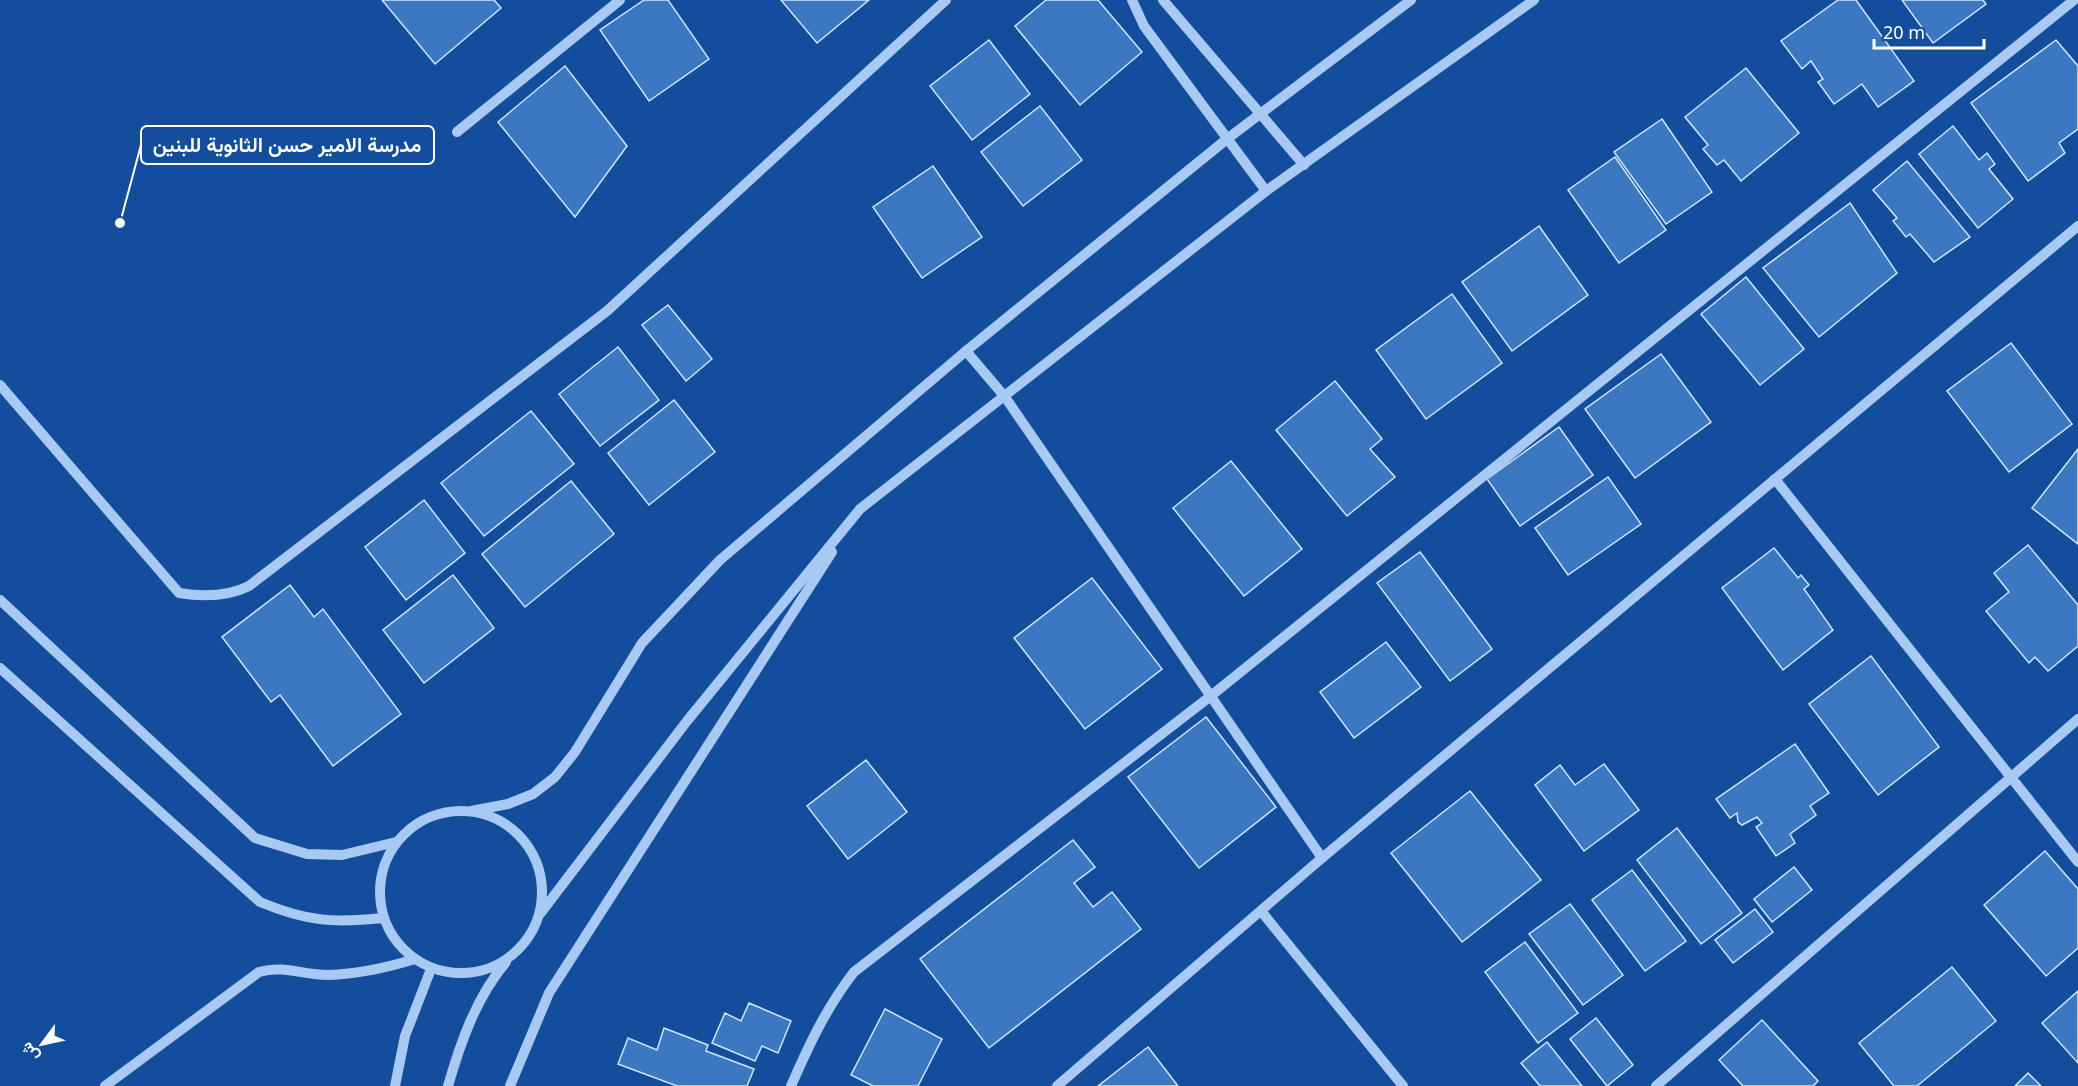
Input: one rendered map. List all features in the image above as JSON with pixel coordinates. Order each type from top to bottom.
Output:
[{"type":"street","points":[[457,132],[620,0]]},
{"type":"street","points":[[0,385],[179,593],[198,596],[233,594],[249,586],[607,311],[946,0]]},
{"type":"street","points":[[1132,0],[1144,26],[1266,191]]},
{"type":"street","points":[[1163,0],[1304,165]]},
{"type":"street","points":[[510,958],[487,969],[463,974],[431,969],[415,959],[397,942],[384,918],[380,892],[384,866],[396,842],[417,823],[443,812],[471,811],[508,804],[533,794],[555,777],[575,752],[642,643],[720,560],[966,351],[1227,139],[1411,0]]},
{"type":"street","points":[[540,914],[687,721],[860,509],[1266,191],[1534,0]]},
{"type":"street","points":[[791,1086],[814,1032],[831,1002],[854,972],[1212,695],[2073,0]]},
{"type":"street","points":[[1057,1086],[1322,858],[2078,226]]},
{"type":"street","points":[[966,351],[1005,397],[1322,858]]},
{"type":"street","points":[[1775,479],[2078,862]]},
{"type":"street","points":[[510,1086],[549,993],[860,509]]},
{"type":"street","points":[[0,600],[255,838],[307,855],[342,855],[396,842]]},
{"type":"street","points":[[0,668],[260,902],[286,913],[324,921],[384,918]]},
{"type":"street","points":[[1656,1086],[2078,719]]},
{"type":"street","points":[[448,1086],[471,1018],[495,975],[535,928],[540,914],[543,886],[536,859],[520,835],[498,819],[471,811]]},
{"type":"street","points":[[1261,911],[1403,1086]]},
{"type":"street","points":[[105,1086],[258,972],[274,968],[308,974],[348,974],[377,971],[415,959]]},
{"type":"street","points":[[395,1086],[405,1036],[431,969]]},
{"type":"building","points":[[382,0],[494,0],[501,8],[435,64]]},
{"type":"building","points":[[644,0],[668,0],[709,59],[649,101],[600,30]]},
{"type":"building","points":[[781,0],[869,0],[817,43]]},
{"type":"building","points":[[1046,0],[1098,0],[1142,52],[1080,105],[1015,26]]},
{"type":"building","points":[[1838,0],[1856,0],[1914,81],[1878,107],[1862,84],[1834,104],[1818,82],[1823,79],[1811,61],[1802,69],[1781,41]]},
{"type":"building","points":[[1902,0],[1983,0],[1986,4],[1933,43]]},
{"type":"building","points":[[989,40],[1030,94],[972,140],[930,86]]},
{"type":"building","points":[[2056,40],[2078,66],[2078,129],[2059,143],[2065,153],[2028,181],[1971,103]]},
{"type":"building","points":[[565,66],[627,146],[575,217],[498,122]]},
{"type":"building","points":[[1746,68],[1799,133],[1741,181],[1724,160],[1717,165],[1703,149],[1708,145],[1685,117]]},
{"type":"building","points":[[1040,106],[1082,160],[1023,206],[981,152]]},
{"type":"building","points":[[1662,119],[1712,192],[1666,224],[1614,152]]},
{"type":"building","points":[[1953,126],[1979,160],[1987,153],[1995,164],[1989,169],[2013,199],[1978,228],[1919,154]]},
{"type":"building","points":[[1615,157],[1666,230],[1619,263],[1568,190]]},
{"type":"building","points":[[1907,161],[1970,237],[1934,262],[1910,234],[1906,237],[1893,221],[1897,218],[1873,190]]},
{"type":"building","points":[[933,166],[982,237],[922,278],[873,207]]},
{"type":"building","points":[[1850,203],[1897,273],[1819,337],[1763,268]]},
{"type":"building","points":[[1539,226],[1588,295],[1512,351],[1462,282]]},
{"type":"building","points":[[1746,277],[1804,349],[1760,385],[1701,314]]},
{"type":"building","points":[[1452,294],[1502,363],[1426,419],[1376,350]]},
{"type":"building","points":[[668,305],[712,359],[686,381],[642,325]]},
{"type":"building","points":[[2011,343],[2072,424],[2009,472],[1947,391]]},
{"type":"building","points":[[618,347],[659,400],[600,446],[559,394]]},
{"type":"building","points":[[1661,354],[1711,422],[1635,478],[1585,409]]},
{"type":"building","points":[[1335,381],[1382,439],[1370,449],[1395,477],[1347,516],[1276,430]]},
{"type":"building","points":[[674,400],[715,452],[649,505],[608,453]]},
{"type":"building","points":[[531,411],[574,464],[484,536],[441,483]]},
{"type":"building","points":[[1559,427],[1593,475],[1520,526],[1487,479]]},
{"type":"building","points":[[2078,449],[2078,544],[2032,508]]},
{"type":"building","points":[[1231,461],[1302,549],[1244,596],[1173,508]]},
{"type":"building","points":[[1608,477],[1641,524],[1568,575],[1535,528]]},
{"type":"building","points":[[571,481],[614,534],[525,607],[482,554]]},
{"type":"building","points":[[424,500],[465,553],[406,600],[365,547]]},
{"type":"building","points":[[2028,545],[2078,605],[2078,646],[2048,671],[2035,657],[2029,663],[1986,611],[2009,592],[1994,573]]},
{"type":"building","points":[[1774,548],[1798,578],[1801,575],[1809,585],[1804,589],[1833,630],[1783,670],[1722,588]]},
{"type":"building","points":[[1420,552],[1492,649],[1450,681],[1377,583]]},
{"type":"building","points":[[453,575],[494,628],[424,683],[383,630]]},
{"type":"building","points":[[1092,578],[1162,669],[1085,729],[1014,638]]},
{"type":"building","points":[[290,585],[314,617],[323,609],[401,714],[333,766],[280,695],[271,702],[222,637]]},
{"type":"building","points":[[1386,642],[1421,687],[1354,738],[1320,692]]},
{"type":"building","points":[[1871,656],[1939,747],[1878,795],[1809,704]]},
{"type":"building","points":[[1206,717],[1276,807],[1199,868],[1128,777]]},
{"type":"building","points":[[1795,744],[1829,793],[1810,806],[1816,815],[1790,834],[1795,843],[1776,856],[1756,827],[1762,823],[1757,817],[1742,825],[1738,822],[1737,813],[1730,818],[1716,799]]},
{"type":"building","points":[[866,760],[907,812],[848,859],[807,806]]},
{"type":"building","points":[[1604,764],[1639,810],[1584,851],[1535,785],[1560,765],[1575,785]]},
{"type":"building","points":[[1470,791],[1541,880],[1462,942],[1391,853]]},
{"type":"building","points":[[1677,828],[1742,913],[1701,944],[1637,860]]},
{"type":"building","points":[[1073,840],[1095,867],[1074,883],[1093,907],[1112,892],[1141,929],[989,1048],[920,959]]},
{"type":"building","points":[[2045,851],[2078,889],[2078,948],[2046,976],[1984,905]]},
{"type":"building","points":[[1794,867],[1812,890],[1772,922],[1754,899]]},
{"type":"building","points":[[1632,870],[1686,941],[1645,971],[1592,900]]},
{"type":"building","points":[[1570,904],[1623,975],[1583,1005],[1529,934]]},
{"type":"building","points":[[1755,909],[1773,932],[1733,963],[1715,940]]},
{"type":"building","points":[[1525,942],[1578,1013],[1538,1043],[1485,972]]},
{"type":"building","points":[[1952,967],[1996,1021],[1917,1086],[1894,1086],[1859,1043]]},
{"type":"building","points":[[2078,991],[2078,1063],[2042,1023]]},
{"type":"building","points":[[749,1003],[791,1021],[778,1053],[762,1046],[755,1061],[712,1043],[725,1013],[741,1021]]},
{"type":"building","points":[[885,1009],[942,1039],[918,1086],[873,1086],[851,1075]]},
{"type":"building","points":[[1596,1018],[1633,1065],[1607,1086],[1570,1039]]},
{"type":"building","points":[[1762,1020],[1818,1081],[1813,1086],[1743,1086],[1719,1060]]},
{"type":"building","points":[[664,1028],[708,1045],[706,1051],[754,1069],[747,1086],[677,1086],[618,1064],[628,1038],[657,1050]]},
{"type":"building","points":[[1547,1042],[1582,1086],[1540,1086],[1521,1063]]},
{"type":"building","points":[[1148,1047],[1178,1086],[1098,1086]]},
{"type":"building","points":[[2028,1073],[2041,1086],[2015,1086]]},
{"type":"place","name":"مدرسة الامير حسن الثانوية للبنين","points":[[120,223]]}]
